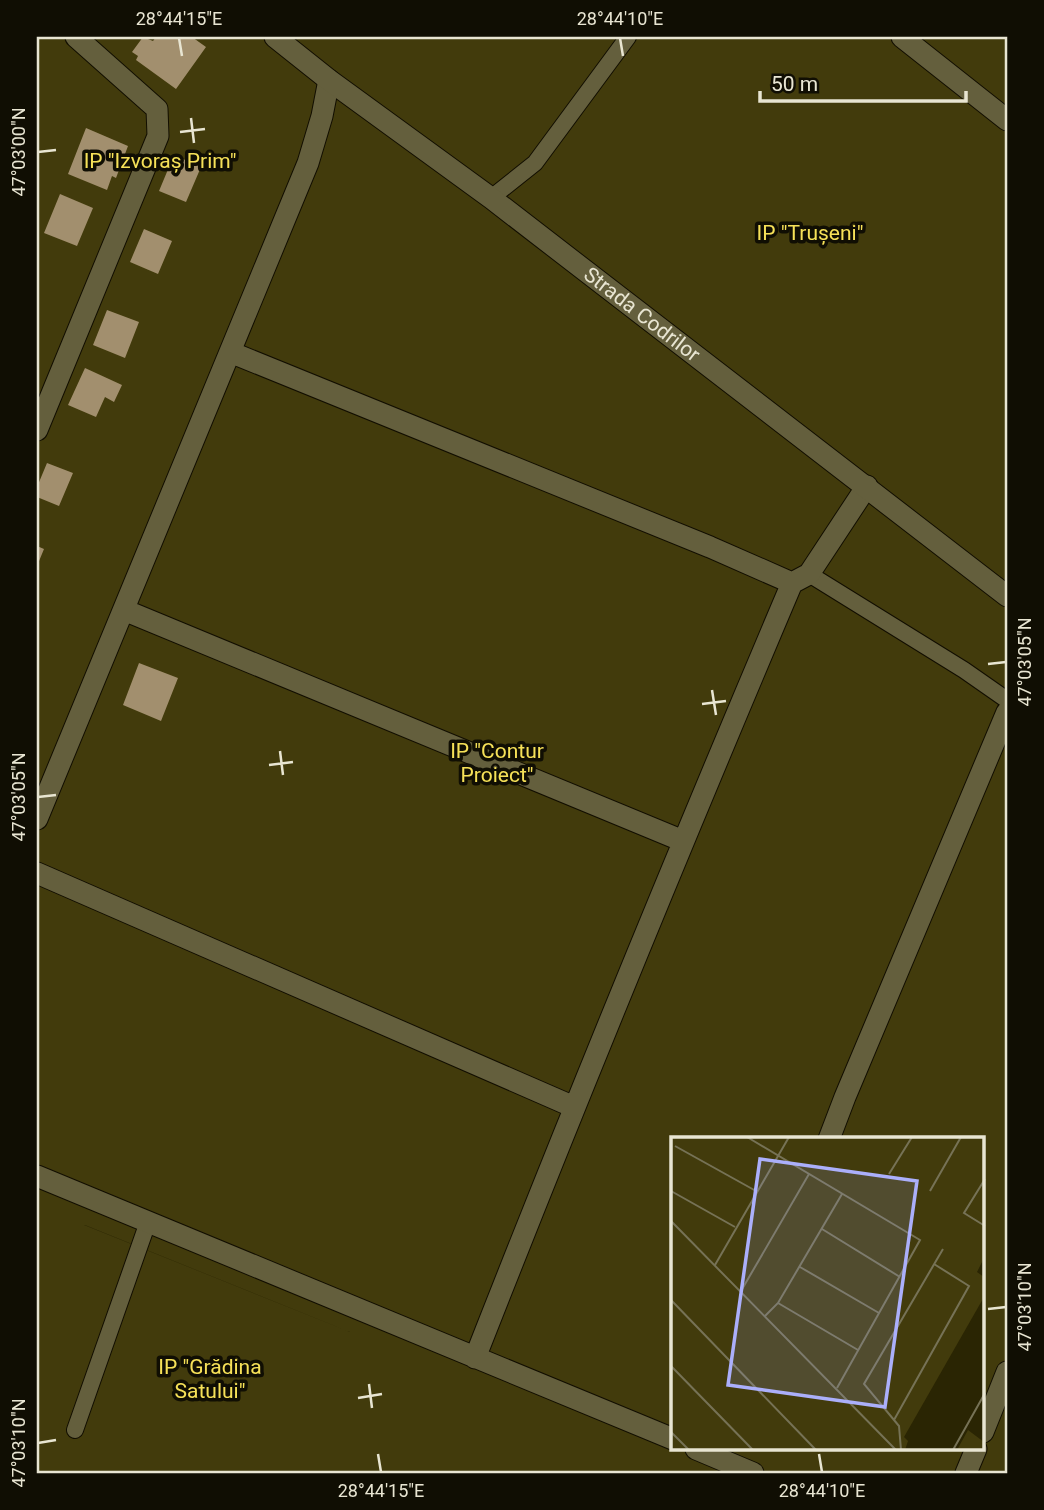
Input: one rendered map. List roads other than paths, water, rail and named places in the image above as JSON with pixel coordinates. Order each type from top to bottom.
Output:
[{"type":"street","points":[[37,430],[158,136],[157,110],[76,37]]},
{"type":"street","name":"Strada Codrilor","points":[[275,37],[329,80],[491,198],[1007,596]]},
{"type":"street","points":[[902,37],[1007,120]]},
{"type":"street","points":[[37,819],[308,163],[329,80]]},
{"type":"street","points":[[230,352],[710,547],[801,578]]},
{"type":"street","points":[[475,1358],[573,1107],[683,841],[801,578],[867,486]]},
{"type":"street","points":[[124,610],[683,841]]},
{"type":"street","points":[[830,1137],[1007,712]]},
{"type":"street","points":[[37,873],[573,1107]]},
{"type":"street","points":[[37,1176],[671,1438]]},
{"type":"street","points":[[984,1430],[1007,1373]]},
{"type":"street","points":[[705,1450],[754,1473]]},
{"type":"street","points":[[966,1473],[976,1450]]},
{"type":"lane","points":[[491,198],[535,163],[628,37]]},
{"type":"lane","points":[[801,578],[964,670],[1007,700]]},
{"type":"lane","points":[[75,1430],[148,1222]]},
{"type":"park label","name":"IP \"Izvoraș Prim\"","points":[[160,161]]},
{"type":"park label","name":"IP \"Trușeni\"","points":[[810,233]]},
{"type":"park label","name":"IP \"Contur Proiect\"","points":[[497,763]]},
{"type":"park label","name":"IP \"Grădina Satului\"","points":[[210,1379]]}]
